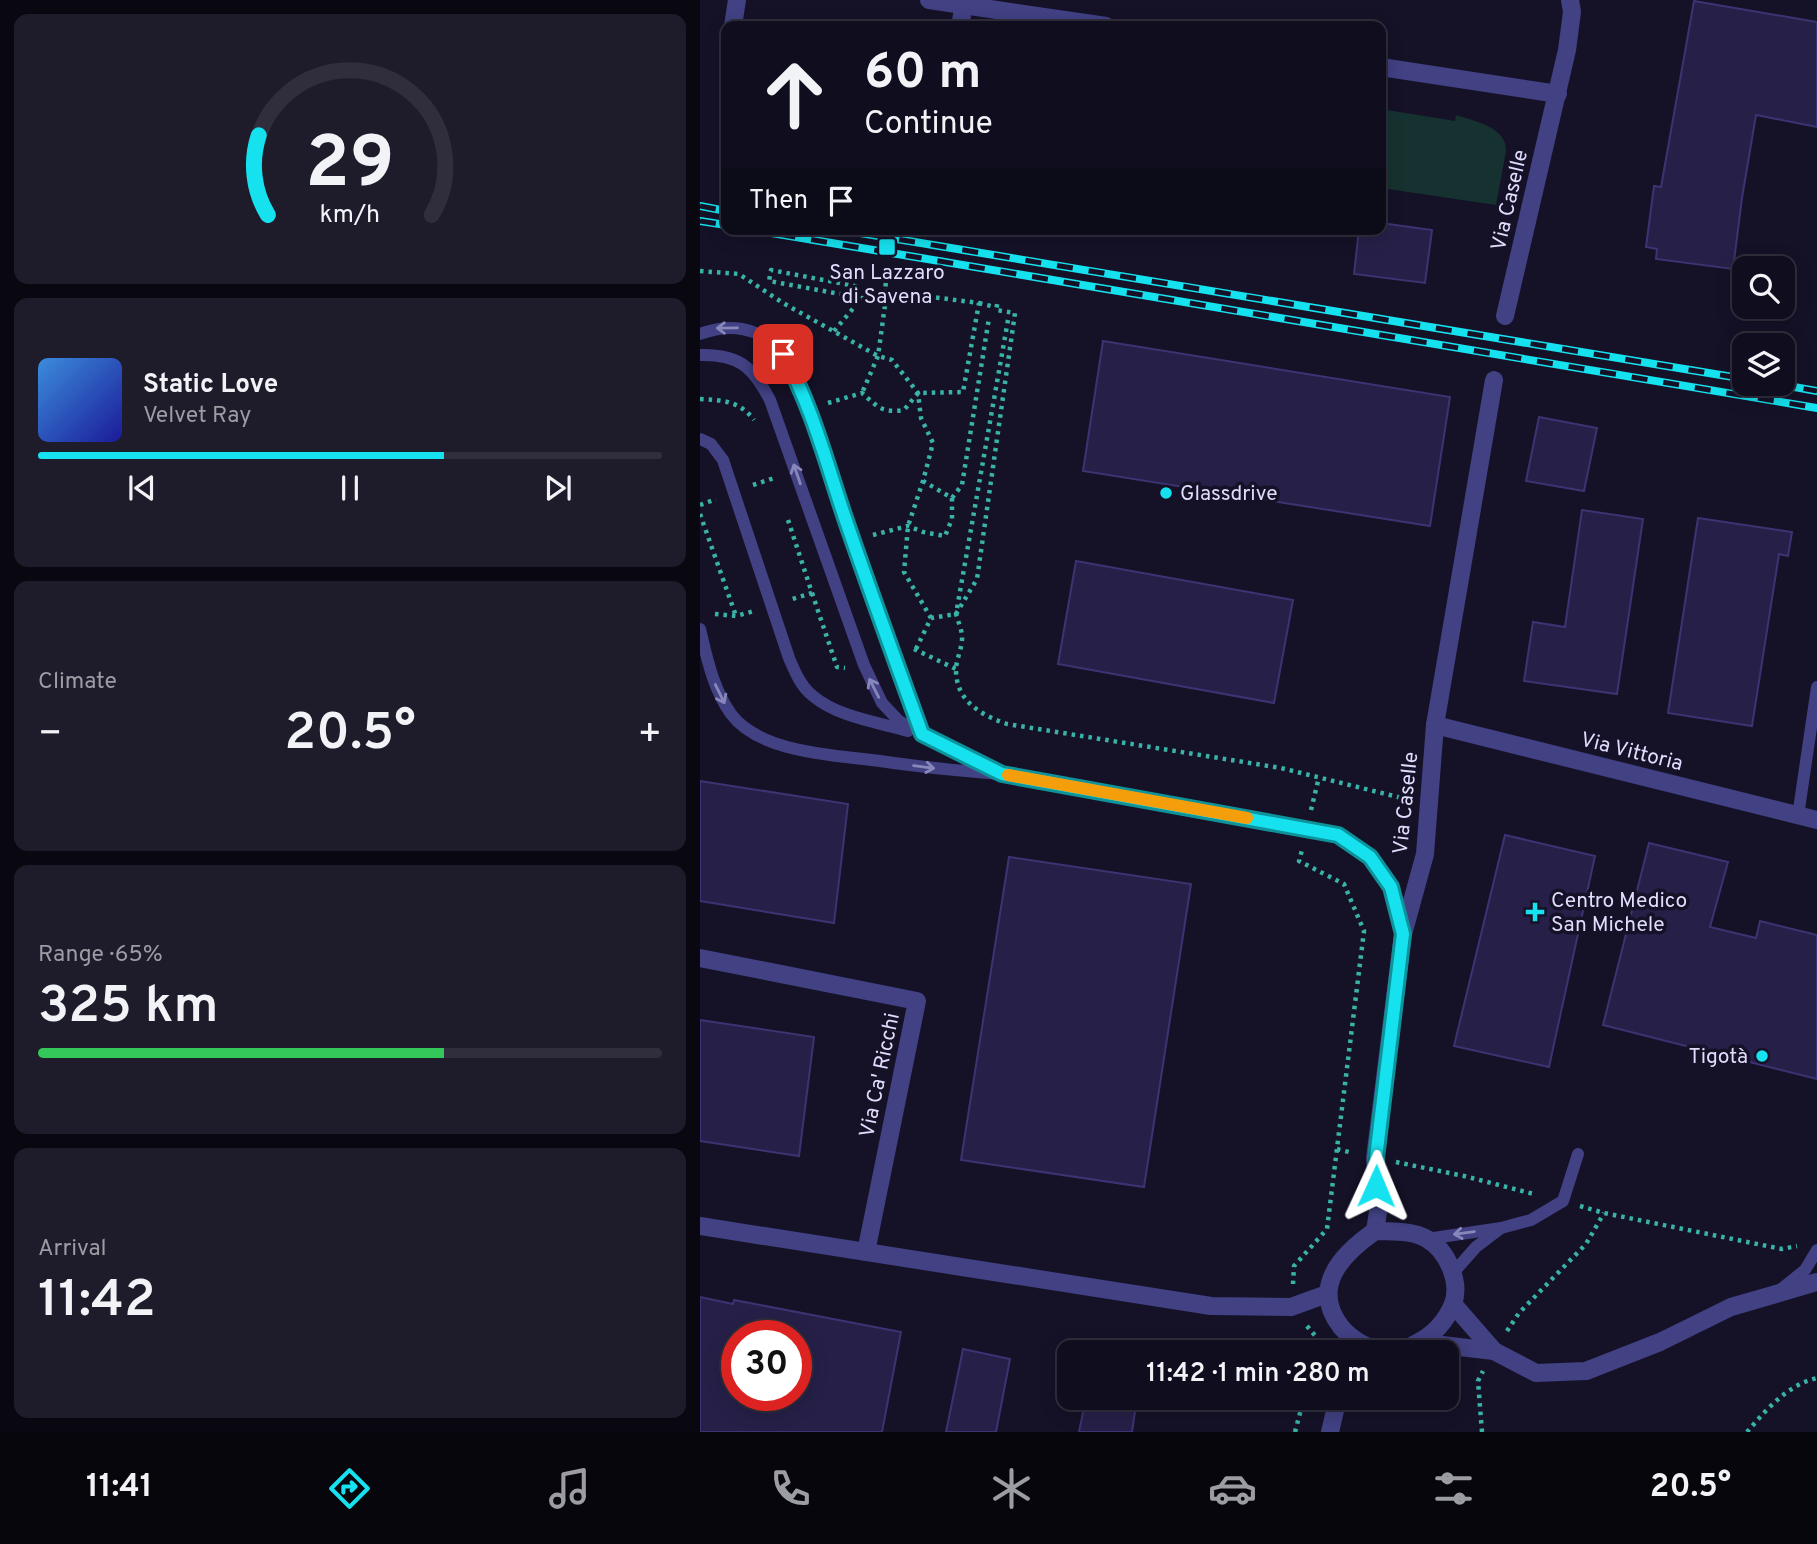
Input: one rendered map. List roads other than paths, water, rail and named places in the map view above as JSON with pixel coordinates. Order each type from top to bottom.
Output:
[{"type":"street","points":[[734,21],[737,0]]},
{"type":"street","points":[[929,0],[1072,21]]},
{"type":"street","name":"Via Caselle","points":[[1505,316],[1558,94],[1572,12],[1570,0]]},
{"type":"street","points":[[961,21],[964,5]]},
{"type":"street","points":[[1386,68],[1558,94]]},
{"type":"street","name":"Via Caselle","points":[[1375,1231],[1378,1212],[1376,1158],[1403,934],[1425,854],[1435,725],[1494,380]]},
{"type":"street","name":"Via Vittoria","points":[[1435,725],[1817,820]]},
{"type":"street","name":"Via Ca' Ricchi","points":[[700,958],[918,1001],[866,1252]]},
{"type":"street","points":[[700,1226],[1210,1306],[1291,1307],[1327,1294]]},
{"type":"street","points":[[1349,1340],[1333,1317],[1327,1294],[1340,1262],[1352,1247],[1375,1231],[1407,1232],[1427,1239],[1443,1253],[1453,1273],[1453,1304],[1442,1324],[1423,1340]]},
{"type":"street","points":[[1453,1304],[1494,1351],[1535,1373],[1586,1371],[1660,1342],[1731,1307],[1817,1282]]},
{"type":"street","points":[[1459,1347],[1494,1351]]},
{"type":"street","points":[[1329,1432],[1335,1410]]},
{"type":"lane","points":[[700,334],[715,329],[746,329],[771,342],[788,364],[810,411],[922,734]]},
{"type":"lane","points":[[700,355],[726,356],[754,372],[770,400],[868,676],[889,712],[922,734],[1002,774]]},
{"type":"lane","points":[[700,439],[711,444],[723,460],[789,658],[803,686],[812,696],[827,705],[922,734]]},
{"type":"lane","points":[[700,629],[718,693],[732,715],[747,729],[782,746],[950,771],[1002,774],[1338,835],[1370,857],[1391,887],[1403,934]]},
{"type":"lane","points":[[1798,816],[1817,687]]},
{"type":"lane","points":[[1427,1239],[1501,1228],[1531,1220],[1563,1201],[1578,1154]]},
{"type":"lane","points":[[1453,1273],[1476,1247],[1501,1228]]},
{"type":"lane","points":[[1778,1292],[1805,1269],[1817,1250]]},
{"type":"railway","points":[[700,206],[721,210]]},
{"type":"railway","points":[[700,221],[721,224]]},
{"type":"railway","points":[[784,235],[1817,408]]},
{"type":"railway","points":[[872,235],[1732,377]]},
{"type":"railway","points":[[1795,387],[1817,391]]},
{"type":"place","name":"San Lazzaro di Savena","points":[[887,247]]},
{"type":"place","name":"Glassdrive","points":[[1166,493]]},
{"type":"place","name":"Centro Medico San Michele","points":[[1535,912]]},
{"type":"place","name":"Tigotà","points":[[1762,1056]]}]
